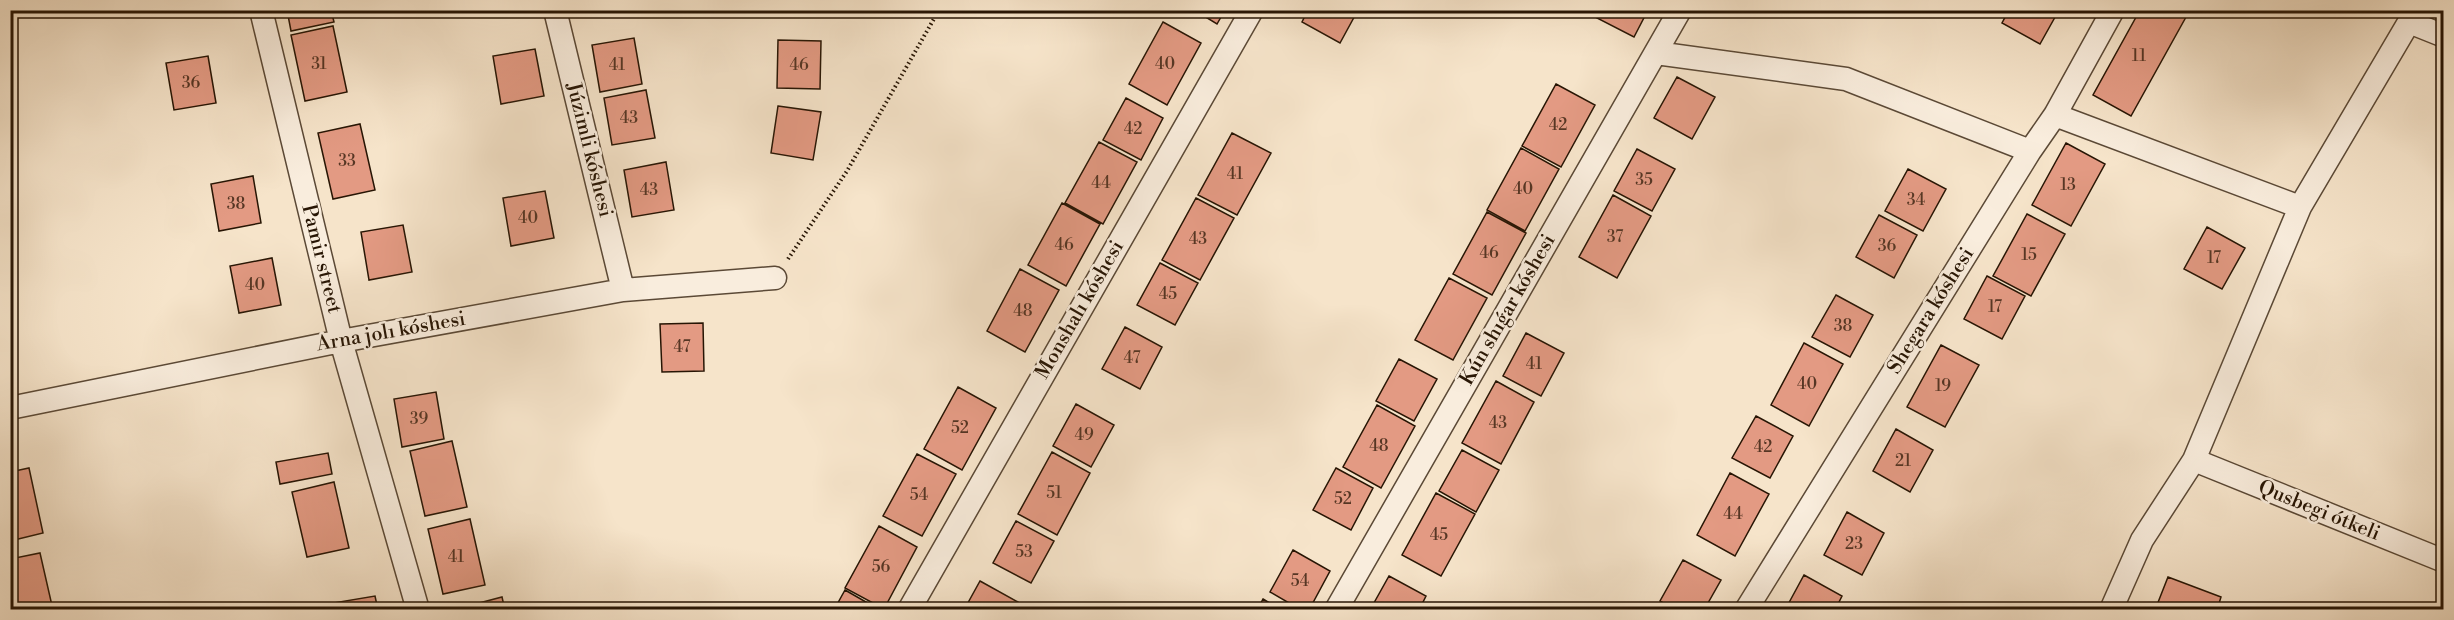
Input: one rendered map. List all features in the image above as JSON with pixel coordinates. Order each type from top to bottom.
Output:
[{"type":"street","name":"Pamir street","points":[[261,10],[341,341],[418,609]]},
{"type":"street","name":"Júzimli kóshesi","points":[[555,10],[623,291]]},
{"type":"street","name":"Monshalı kóshesi","points":[[909,609],[1252,10]]},
{"type":"street","name":"Kún shıǵar kóshesi","points":[[1335,609],[1680,10]]},
{"type":"street","name":"Shegara kóshesi","points":[[1746,609],[2030,151],[2055,115],[2113,10]]},
{"type":"street","points":[[2111,609],[2142,540],[2194,460],[2300,207],[2409,22],[2444,36]]},
{"type":"street","points":[[1656,53],[1846,79],[2030,151]]},
{"type":"street","points":[[2055,115],[2300,207]]},
{"type":"street","name":"Arna jolı kóshesi","points":[[10,408],[341,341],[623,291],[776,278]]},
{"type":"street","name":"Qusbegi ótkeli","points":[[2194,460],[2444,561]]},
{"type":"path","points":[[776,278],[847,171],[939,10]]},
{"type":"building","points":[[287,10],[331,10],[334,22],[291,31]]},
{"type":"building","points":[[1194,10],[1225,10],[1217,24]]},
{"type":"building","points":[[1308,10],[1358,10],[1340,43],[1302,22]]},
{"type":"building","points":[[1599,10],[1648,10],[1634,37],[1595,17]]},
{"type":"building","points":[[2009,10],[2059,10],[2040,44],[2002,23]]},
{"type":"building","points":[[2140,10],[2175,10],[2186,17],[2131,116],[2093,95]]},
{"type":"building","points":[[1163,22],[1201,43],[1167,105],[1129,84]]},
{"type":"building","points":[[333,26],[347,92],[305,101],[291,35]]},
{"type":"building","points":[[634,38],[642,84],[600,92],[592,45]]},
{"type":"building","points":[[778,40],[821,41],[820,89],[777,88]]},
{"type":"building","points":[[535,49],[544,96],[501,104],[493,56]]},
{"type":"building","points":[[208,56],[216,103],[174,110],[166,63]]},
{"type":"building","points":[[1677,77],[1715,97],[1692,139],[1654,118]]},
{"type":"building","points":[[1556,84],[1595,105],[1561,167],[1522,146]]},
{"type":"building","points":[[646,90],[655,138],[612,145],[604,98]]},
{"type":"building","points":[[1126,98],[1163,118],[1141,160],[1103,140]]},
{"type":"building","points":[[778,106],[821,112],[813,160],[771,153]]},
{"type":"building","points":[[360,124],[375,190],[333,199],[318,133]]},
{"type":"building","points":[[1232,133],[1271,153],[1237,215],[1198,195]]},
{"type":"building","points":[[1099,142],[1137,162],[1103,224],[1065,203]]},
{"type":"building","points":[[2066,143],[2105,164],[2071,226],[2032,205]]},
{"type":"building","points":[[1521,148],[1559,169],[1525,231],[1487,210]]},
{"type":"building","points":[[1637,149],[1675,169],[1652,211],[1614,191]]},
{"type":"building","points":[[666,162],[674,210],[632,217],[624,170]]},
{"type":"building","points":[[1908,169],[1946,189],[1923,231],[1885,211]]},
{"type":"building","points":[[253,176],[261,223],[219,231],[211,184]]},
{"type":"building","points":[[545,191],[554,238],[511,246],[503,198]]},
{"type":"building","points":[[1613,195],[1651,216],[1617,278],[1579,257]]},
{"type":"building","points":[[1196,198],[1234,218],[1200,280],[1162,260]]},
{"type":"building","points":[[1062,203],[1100,224],[1066,286],[1028,265]]},
{"type":"building","points":[[1487,212],[1526,233],[1492,295],[1453,274]]},
{"type":"building","points":[[2027,214],[2065,234],[2031,296],[1993,276]]},
{"type":"building","points":[[1879,215],[1917,235],[1894,278],[1856,257]]},
{"type":"building","points":[[403,225],[412,272],[369,280],[361,232]]},
{"type":"building","points":[[2207,227],[2245,248],[2222,289],[2184,269]]},
{"type":"building","points":[[272,258],[281,305],[239,313],[230,266]]},
{"type":"building","points":[[1160,263],[1198,283],[1175,325],[1137,305]]},
{"type":"building","points":[[1020,269],[1059,290],[1025,352],[987,331]]},
{"type":"building","points":[[1987,276],[2025,296],[2002,339],[1964,319]]},
{"type":"building","points":[[1449,278],[1487,298],[1453,360],[1415,340]]},
{"type":"building","points":[[1836,295],[1873,315],[1850,357],[1812,337]]},
{"type":"building","points":[[703,323],[704,371],[662,372],[660,324]]},
{"type":"building","points":[[1125,327],[1162,347],[1140,389],[1102,369]]},
{"type":"building","points":[[1526,333],[1564,353],[1541,396],[1503,376]]},
{"type":"building","points":[[1804,343],[1843,364],[1809,426],[1771,405]]},
{"type":"building","points":[[1941,345],[1979,365],[1945,427],[1907,407]]},
{"type":"building","points":[[1399,359],[1437,379],[1414,421],[1376,401]]},
{"type":"building","points":[[1496,381],[1534,402],[1501,464],[1462,443]]},
{"type":"building","points":[[958,387],[996,408],[962,470],[924,449]]},
{"type":"building","points":[[436,392],[444,439],[402,447],[394,399]]},
{"type":"building","points":[[1076,404],[1114,425],[1091,467],[1053,446]]},
{"type":"building","points":[[1377,405],[1415,426],[1381,488],[1343,467]]},
{"type":"building","points":[[1756,416],[1793,436],[1770,478],[1732,458]]},
{"type":"building","points":[[1896,429],[1933,450],[1910,492],[1873,471]]},
{"type":"building","points":[[452,441],[467,507],[425,516],[410,451]]},
{"type":"building","points":[[1462,450],[1499,470],[1476,512],[1439,491]]},
{"type":"building","points":[[1052,452],[1090,473],[1057,535],[1018,514]]},
{"type":"building","points":[[328,453],[332,474],[280,484],[276,462]]},
{"type":"building","points":[[917,454],[956,474],[922,536],[883,516]]},
{"type":"building","points":[[29,468],[43,533],[10,541],[10,472]]},
{"type":"building","points":[[1336,468],[1373,488],[1351,530],[1313,510]]},
{"type":"building","points":[[1730,473],[1769,494],[1735,556],[1697,535]]},
{"type":"building","points":[[334,482],[349,548],[307,557],[292,492]]},
{"type":"building","points":[[1436,493],[1475,514],[1441,576],[1402,555]]},
{"type":"building","points":[[1847,512],[1884,533],[1862,575],[1824,555]]},
{"type":"building","points":[[470,519],[485,585],[443,594],[428,529]]},
{"type":"building","points":[[1016,521],[1054,541],[1031,583],[993,563]]},
{"type":"building","points":[[879,526],[917,547],[884,609],[845,588]]},
{"type":"building","points":[[1293,550],[1330,571],[1309,610],[1301,610],[1270,592]]},
{"type":"building","points":[[40,553],[53,610],[10,610],[10,559]]},
{"type":"building","points":[[1683,560],[1721,580],[1704,610],[1675,610],[1660,601]]},
{"type":"building","points":[[1804,575],[1842,596],[1835,610],[1785,610]]},
{"type":"building","points":[[1389,576],[1426,596],[1419,610],[1370,610]]},
{"type":"building","points":[[2168,577],[2221,597],[2217,610],[2155,610]]},
{"type":"building","points":[[980,581],[1018,602],[1014,610],[964,610]]},
{"type":"building","points":[[845,590],[880,610],[834,610]]},
{"type":"building","points":[[375,596],[378,610],[334,610],[333,603]]},
{"type":"building","points":[[502,597],[505,610],[461,610],[460,608]]},
{"type":"building","points":[[1263,599],[1281,610],[1257,610]]}]
